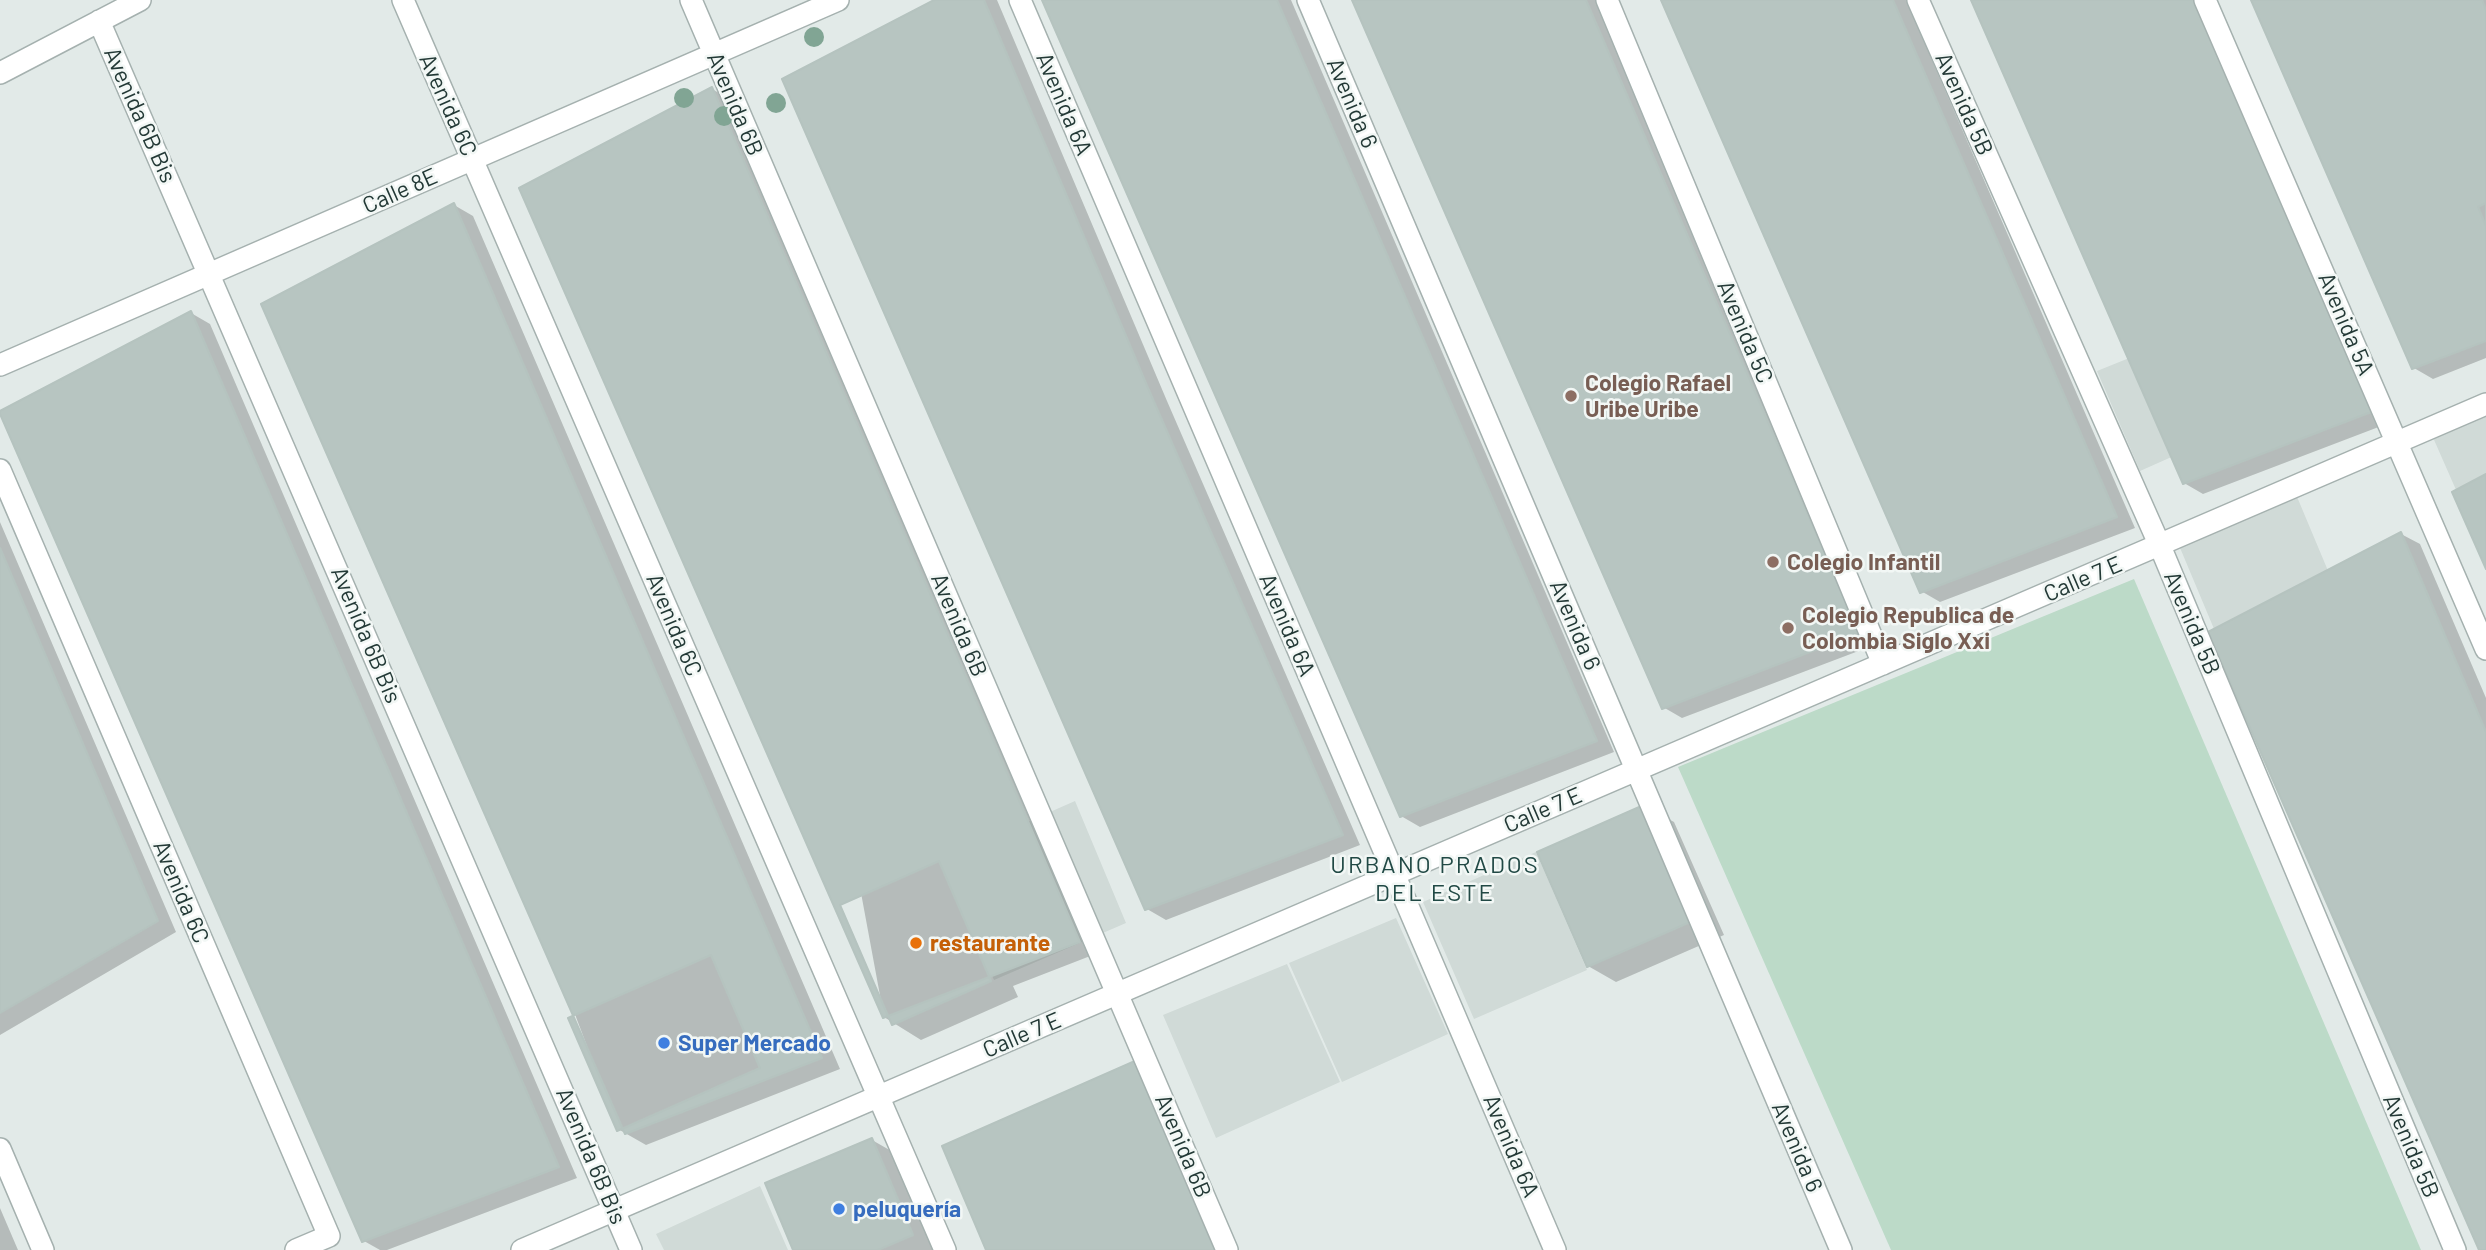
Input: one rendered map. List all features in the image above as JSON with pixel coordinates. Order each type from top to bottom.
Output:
[{"type":"street","points":[[0,73],[140,0]]},
{"type":"street","name":"Avenida 6C","points":[[403,0],[945,1250]]},
{"type":"street","name":"Avenida 6B","points":[[691,0],[1227,1250]]},
{"type":"street","name":"Calle 8E","points":[[0,365],[838,0]]},
{"type":"street","name":"Avenida 6A","points":[[1020,0],[1555,1250]]},
{"type":"street","name":"Avenida 6","points":[[1308,0],[1841,1250]]},
{"type":"street","name":"Avenida 5C","points":[[1607,0],[1883,664]]},
{"type":"street","name":"Avenida 5B","points":[[1918,0],[2160,546],[2455,1250]]},
{"type":"street","name":"Avenida 5A","points":[[2205,0],[2486,649]]},
{"type":"street","name":"Avenida 6B Bis","points":[[99,21],[631,1250]]},
{"type":"street","name":"Calle 7 E","points":[[522,1250],[2486,404]]},
{"type":"street","name":"Avenida 6C","points":[[0,470],[329,1236],[296,1250]]},
{"type":"street","points":[[0,1149],[43,1250]]},
{"type":"shaded area","points":[[2310,285],[2347,379],[2140,471],[2097,371]]},
{"type":"shaded area","points":[[2486,409],[2486,558],[2431,433]]},
{"type":"shaded area","points":[[2295,492],[2352,628],[2235,679],[2178,543]]},
{"type":"shaded area","points":[[1075,801],[1126,923],[994,980],[941,860]]},
{"type":"shaded area","points":[[1536,852],[1587,970],[1474,1019],[1423,902]]},
{"type":"shaded area","points":[[1396,918],[1448,1034],[1342,1082],[1289,963]]},
{"type":"shaded area","points":[[1287,964],[1340,1082],[1216,1138],[1163,1015]]},
{"type":"shaded area","points":[[760,1186],[788,1250],[664,1250],[656,1234]]},
{"type":"green space","points":[[2134,579],[2421,1250],[1891,1250],[1678,767]]},
{"type":"building","points":[[934,0],[984,0],[1148,388],[1343,835],[1145,910],[782,79]]},
{"type":"building","points":[[1042,0],[1277,0],[1597,741],[1400,817]]},
{"type":"building","points":[[1352,0],[1586,0],[1859,633],[1662,709]]},
{"type":"building","points":[[1661,0],[1893,0],[2117,517],[1920,593]]},
{"type":"building","points":[[1971,0],[2201,0],[2379,409],[2183,484]]},
{"type":"building","points":[[2251,0],[2482,0],[2486,10],[2486,341],[2412,369]]},
{"type":"building","points":[[712,87],[1080,942],[883,1018],[519,188]]},
{"type":"building","points":[[454,203],[822,1058],[625,1134],[261,304]]},
{"type":"building","points":[[2486,203],[2486,226],[2478,207]]},
{"type":"building","points":[[191,311],[559,1167],[362,1242],[0,414],[0,411]]},
{"type":"building","points":[[2486,474],[2486,569],[2452,492]]},
{"type":"building","points":[[2401,532],[2486,732],[2486,1250],[2479,1250],[2208,632]]},
{"type":"building","points":[[0,548],[158,921],[0,1013]]},
{"type":"building","points":[[1646,804],[1697,919],[1587,967],[1537,852]]},
{"type":"building","name":"restaurante","points":[[939,861],[991,981],[892,1025],[840,905]]},
{"type":"building","name":"Super Mercado","points":[[711,955],[760,1068],[617,1131],[568,1018]]},
{"type":"building","points":[[1144,1057],[1219,1250],[986,1250],[942,1146]]},
{"type":"building","name":"peluquería","points":[[872,1138],[913,1235],[878,1250],[793,1250],[765,1183]]},
{"type":"place","name":"Colegio Rafael Uribe Uribe","points":[[1571,396]]},
{"type":"place","name":"Colegio Infantil","points":[[1773,562]]},
{"type":"place","name":"Colegio Republica de Colombia Siglo Xxi","points":[[1788,628]]},
{"type":"place","name":"restaurante","points":[[916,943]]},
{"type":"place","name":"Super Mercado","points":[[664,1043]]},
{"type":"place","name":"peluquería","points":[[839,1209]]},
{"type":"district","name":"URBANO PRADOS DEL ESTE","points":[[1435,879]]}]
